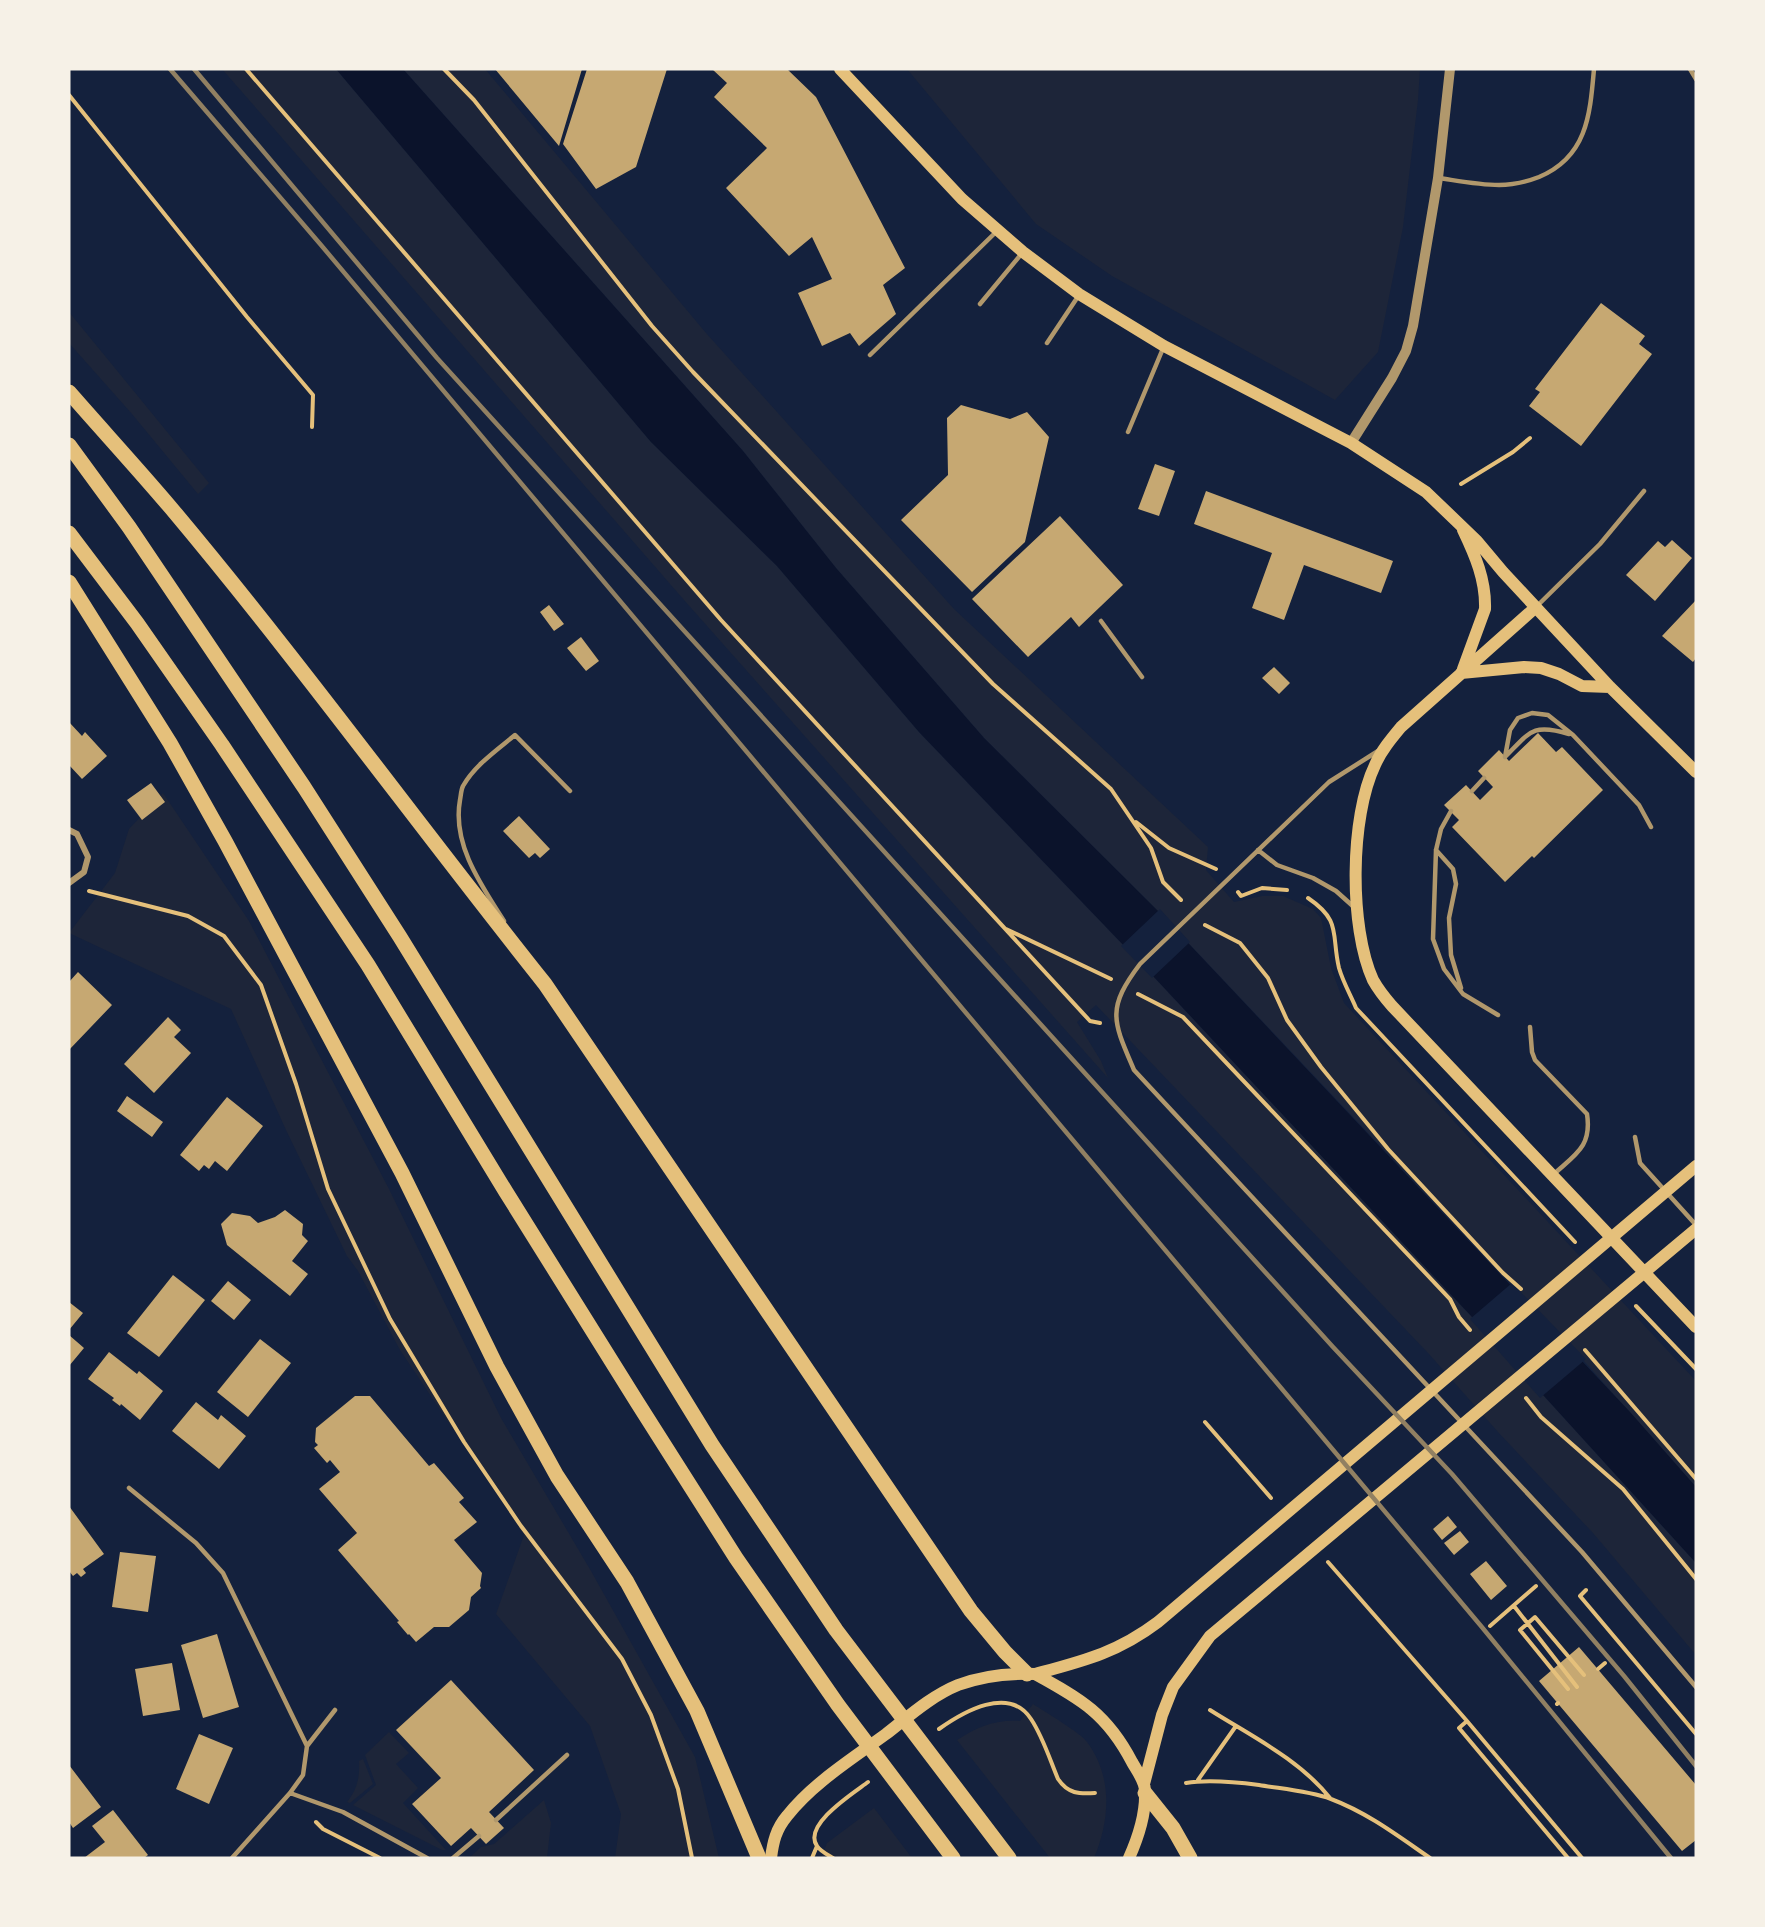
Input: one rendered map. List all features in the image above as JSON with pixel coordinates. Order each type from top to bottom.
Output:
[{"type":"main road","points":[[840,69],[943,181],[997,231],[1079,294],[1164,346],[1351,443],[1426,492],[1459,521],[1610,687],[1696,772]]},
{"type":"main road","points":[[69,392],[171,508],[294,661],[544,984],[971,1611],[1005,1652],[1031,1674],[1089,1706],[1104,1719],[1127,1751],[1145,1788],[1173,1828],[1190,1858]]},
{"type":"main road","points":[[69,445],[129,527],[304,787],[400,937],[712,1445],[836,1629],[1010,1858]]},
{"type":"main road","points":[[1459,521],[1476,558],[1485,598],[1485,609],[1461,673]]},
{"type":"main road","points":[[69,533],[137,623],[222,745],[369,965],[543,1252],[736,1558],[838,1705],[953,1858]]},
{"type":"main road","points":[[69,582],[170,743],[220,831],[402,1173],[497,1367],[557,1476],[627,1582],[686,1691],[759,1858]]},
{"type":"main road","points":[[1536,607],[1401,728],[1385,746],[1374,765],[1358,820],[1356,909],[1359,935],[1374,982],[1382,994],[1696,1327]]},
{"type":"main road","points":[[1461,673],[1524,667],[1541,668],[1559,674],[1581,686],[1610,687]]},
{"type":"main road","points":[[771,1858],[774,1836],[786,1816],[814,1788],[934,1698],[957,1686],[978,1679],[999,1675],[1031,1674],[1104,1654],[1136,1638],[1158,1622],[1696,1166]]},
{"type":"main road","points":[[1129,1858],[1142,1821],[1145,1788],[1162,1715],[1173,1687],[1190,1660],[1210,1636],[1696,1227]]},
{"type":"street","points":[[1351,443],[1392,378],[1406,351],[1413,326],[1438,178],[1450,69]]},
{"type":"street","points":[[69,830],[76,834],[88,857],[84,872],[69,883]]},
{"type":"lane","points":[[1438,178],[1501,185],[1526,182],[1552,171],[1576,148],[1584,132],[1589,116],[1594,69]]},
{"type":"lane","points":[[1690,69],[1696,79]]},
{"type":"lane","points":[[870,355],[997,231]]},
{"type":"lane","points":[[980,304],[1023,252]]},
{"type":"lane","points":[[1047,343],[1079,294]]},
{"type":"lane","points":[[1128,432],[1164,346]]},
{"type":"lane","points":[[1536,607],[1600,544],[1644,491]]},
{"type":"lane","points":[[1101,621],[1142,677]]},
{"type":"lane","points":[[1573,735],[1550,729],[1536,730],[1527,735],[1505,757],[1510,730],[1518,718],[1532,713],[1548,715],[1573,735],[1639,805],[1650,827]]},
{"type":"lane","points":[[544,984],[482,886],[461,843],[458,812],[462,788],[478,767],[515,735],[570,791]]},
{"type":"lane","points":[[1385,746],[1329,782],[1140,964],[1124,985],[1115,1006],[1116,1025],[1134,1070],[1582,1552],[1696,1687]]},
{"type":"lane","points":[[1472,790],[1484,778]]},
{"type":"lane","points":[[1451,812],[1441,829],[1436,850],[1433,939],[1444,969],[1463,994],[1498,1015]]},
{"type":"lane","points":[[1258,850],[1277,865],[1312,878],[1336,891],[1356,909]]},
{"type":"lane","points":[[1436,850],[1453,868],[1456,884],[1449,918],[1451,955],[1463,994]]},
{"type":"lane","points":[[1530,1027],[1535,1060],[1587,1114],[1588,1137],[1584,1146],[1552,1176]]},
{"type":"lane","points":[[1635,1137],[1640,1163],[1696,1227]]},
{"type":"lane","points":[[129,1488],[196,1543],[224,1573],[308,1746]]},
{"type":"lane","points":[[232,1858],[290,1793],[303,1775],[308,1746],[335,1710]]},
{"type":"lane","points":[[496,1820],[567,1755]]},
{"type":"lane","points":[[290,1793],[343,1812],[428,1858]]},
{"type":"lane","points":[[453,1858],[479,1836]]},
{"type":"path","points":[[246,69],[721,620],[1090,1021],[1101,1023],[1101,1016]]},
{"type":"path","points":[[444,69],[474,100],[652,326],[693,372],[993,684],[1111,789],[1152,848],[1163,882],[1185,905]]},
{"type":"path","points":[[69,95],[247,317],[313,395],[312,427]]},
{"type":"path","points":[[1461,484],[1513,452],[1530,438]]},
{"type":"path","points":[[1133,819],[1169,848],[1216,868]]},
{"type":"path","points":[[80,888],[188,916],[224,936],[261,985],[296,1084],[328,1189],[390,1319],[464,1442],[521,1526],[622,1659],[651,1715],[678,1789],[692,1858]]},
{"type":"path","points":[[1200,921],[1208,928],[1240,944],[1268,978],[1287,1020],[1321,1067],[1388,1149],[1503,1273],[1528,1296]]},
{"type":"path","points":[[1003,928],[1113,980]]},
{"type":"path","points":[[1133,991],[1183,1017],[1450,1299],[1474,1335]]},
{"type":"path","points":[[1578,1343],[1595,1358],[1696,1479]]},
{"type":"path","points":[[1519,1390],[1541,1418],[1623,1489],[1696,1579]]},
{"type":"path","points":[[1204,1422],[1274,1501]]},
{"type":"path","points":[[1320,1554],[1582,1858]]},
{"type":"path","points":[[1490,1626],[1536,1586]]},
{"type":"path","points":[[1586,1590],[1580,1596],[1696,1734]]},
{"type":"path","points":[[1514,1606],[1577,1687]]},
{"type":"path","points":[[1568,1689],[1520,1630],[1535,1617],[1584,1676]]},
{"type":"path","points":[[1598,1669],[1605,1663]]},
{"type":"path","points":[[951,1721],[970,1710],[988,1705],[1010,1703],[1018,1706],[1032,1719],[1063,1786],[1077,1794],[1095,1793]]},
{"type":"path","points":[[1210,1710],[1273,1749],[1317,1782],[1330,1799]]},
{"type":"path","points":[[1467,1722],[1459,1728],[1568,1858]]},
{"type":"path","points":[[1198,1781],[1236,1726]]},
{"type":"path","points":[[1186,1784],[1198,1781],[1256,1785],[1330,1799],[1375,1820],[1430,1858]]},
{"type":"path","points":[[812,1858],[817,1846],[816,1834],[822,1819],[854,1792]]},
{"type":"path","points":[[290,1793],[323,1829],[380,1858]]},
{"type":"path","points":[[817,1846],[832,1858]]},
{"type":"shaded area","points":[[222,69],[336,69],[651,442],[777,566],[919,732],[1153,976],[1472,1317],[1696,1563],[1696,1655],[1593,1533],[1498,1432],[1429,1354],[1096,1005],[1077,1022],[1101,1061],[1108,1078],[684,600]]},
{"type":"shaded area","points":[[336,69],[403,69],[743,451],[836,568],[984,738],[1158,911],[1630,1412],[1696,1487],[1696,1563],[1472,1317],[1153,976],[919,732],[777,566],[651,442]]},
{"type":"shaded area","points":[[403,69],[485,69],[706,333],[954,609],[1208,847],[1206,870],[1234,902],[1262,896],[1283,896],[1313,909],[1321,918],[1331,968],[1344,1003],[1696,1381],[1696,1487],[1584,1361],[1158,911],[984,738],[836,568],[743,451]]},
{"type":"shaded area","points":[[907,69],[1420,69],[1403,227],[1378,352],[1335,400],[1112,276],[1036,224]]},
{"type":"shaded area","points":[[69,312],[209,483],[198,494],[69,343]]},
{"type":"shaded area","points":[[163,793],[249,921],[389,1189],[501,1418],[591,1571],[695,1757],[719,1858],[615,1858],[621,1814],[590,1726],[496,1614],[524,1535],[400,1350],[358,1271],[347,1256],[231,1009],[69,933],[115,873],[129,829]]},
{"type":"shaded area","points":[[1033,1704],[1083,1738],[1095,1755],[1101,1770],[1105,1784],[1106,1814],[1094,1858],[1050,1858],[957,1740],[987,1725],[1003,1721],[1020,1721]]},
{"type":"shaded area","points":[[389,1732],[409,1753],[396,1764],[418,1788],[403,1803],[446,1850],[353,1805],[376,1785],[365,1755]]},
{"type":"shaded area","points":[[363,1759],[373,1784],[350,1803],[347,1802],[357,1783],[359,1761]]},
{"type":"shaded area","points":[[544,1800],[551,1823],[547,1858],[469,1858],[481,1847],[494,1844]]},
{"type":"shaded area","points":[[874,1808],[912,1858],[821,1858],[827,1843]]},
{"type":"pier","points":[[1160,909],[1190,942],[1152,978],[1121,946]]},
{"type":"pier","points":[[1512,1283],[1586,1359],[1540,1398],[1470,1319]]},
{"type":"building","points":[[495,69],[582,69],[559,146]]},
{"type":"building","points":[[587,69],[667,69],[636,167],[596,189],[563,144]]},
{"type":"building","points":[[712,69],[787,69],[816,97],[905,268],[883,285],[896,314],[859,346],[850,333],[822,346],[798,293],[832,279],[812,237],[789,256],[726,188],[767,148],[714,97],[727,83]]},
{"type":"building","points":[[1601,303],[1645,336],[1639,344],[1652,354],[1581,446],[1529,406],[1540,392],[1535,389]]},
{"type":"building","points":[[961,405],[1010,419],[1027,412],[1049,437],[1025,542],[972,592],[901,520],[948,475],[947,418]]},
{"type":"building","points":[[1155,464],[1175,471],[1159,516],[1138,509]]},
{"type":"building","points":[[1206,491],[1393,561],[1381,593],[1304,565],[1284,620],[1252,608],[1272,553],[1194,524]]},
{"type":"building","points":[[1060,516],[1123,585],[1079,627],[1071,617],[1028,657],[972,599]]},
{"type":"building","points":[[1672,540],[1692,558],[1655,601],[1626,575],[1658,541],[1665,547]]},
{"type":"building","points":[[1696,600],[1696,658],[1693,662],[1662,636]]},
{"type":"building","points":[[549,605],[564,624],[554,631],[540,612]]},
{"type":"building","points":[[581,637],[599,661],[586,671],[567,648]]},
{"type":"building","points":[[1274,667],[1290,683],[1279,694],[1262,678]]},
{"type":"building","points":[[69,722],[82,736],[85,732],[107,756],[82,779],[69,765]]},
{"type":"building","points":[[1538,733],[1556,752],[1562,747],[1603,790],[1534,858],[1532,856],[1505,882],[1452,827],[1459,820],[1444,805],[1466,785],[1480,800],[1493,787],[1478,771],[1499,750],[1509,761]]},
{"type":"building","points":[[151,783],[165,802],[142,820],[127,800]]},
{"type":"building","points":[[519,816],[550,849],[540,858],[535,853],[529,858],[503,831]]},
{"type":"building","points":[[78,972],[112,1005],[69,1050],[69,982]]},
{"type":"building","points":[[168,1017],[181,1030],[174,1037],[191,1053],[154,1093],[124,1064]]},
{"type":"building","points":[[127,1096],[163,1122],[152,1137],[117,1111]]},
{"type":"building","points":[[227,1097],[263,1126],[227,1171],[215,1161],[209,1169],[204,1165],[199,1171],[180,1155]]},
{"type":"building","points":[[285,1210],[303,1224],[302,1235],[308,1241],[292,1261],[308,1274],[290,1296],[227,1245],[221,1224],[232,1213],[250,1216],[258,1223],[275,1217]]},
{"type":"building","points":[[173,1275],[205,1300],[159,1357],[127,1333]]},
{"type":"building","points":[[228,1281],[251,1300],[234,1320],[211,1301]]},
{"type":"building","points":[[69,1302],[83,1313],[69,1330]]},
{"type":"building","points":[[69,1335],[84,1348],[69,1366]]},
{"type":"building","points":[[260,1339],[291,1363],[248,1417],[217,1392]]},
{"type":"building","points":[[109,1352],[137,1374],[139,1371],[163,1391],[140,1420],[88,1379]]},
{"type":"building","points":[[355,1396],[370,1396],[429,1466],[434,1463],[464,1498],[459,1502],[477,1522],[454,1540],[482,1573],[481,1588],[471,1597],[469,1610],[449,1627],[434,1627],[416,1642],[338,1550],[357,1533],[319,1489],[340,1472],[330,1460],[327,1463],[314,1448],[318,1445],[315,1442],[316,1428]]},
{"type":"building","points":[[196,1402],[218,1420],[221,1415],[246,1436],[219,1469],[172,1431]]},
{"type":"building","points":[[69,1506],[104,1554],[83,1569],[86,1573],[81,1577],[77,1573],[73,1576],[69,1571]]},
{"type":"building","points":[[1448,1516],[1457,1527],[1442,1540],[1433,1529]]},
{"type":"building","points":[[1460,1531],[1469,1542],[1454,1555],[1444,1543]]},
{"type":"building","points":[[120,1552],[156,1556],[148,1612],[112,1607]]},
{"type":"building","points":[[1486,1561],[1507,1586],[1491,1600],[1470,1574]]},
{"type":"building","points":[[217,1634],[239,1707],[203,1718],[181,1645]]},
{"type":"building","points":[[1579,1647],[1696,1785],[1696,1840],[1682,1851],[1539,1681]]},
{"type":"building","points":[[172,1663],[180,1710],[143,1716],[135,1669]]},
{"type":"building","points":[[451,1680],[534,1770],[489,1812],[504,1828],[486,1844],[471,1828],[451,1846],[412,1804],[441,1778],[396,1730]]},
{"type":"building","points":[[199,1734],[233,1748],[209,1804],[176,1789]]},
{"type":"building","points":[[69,1765],[101,1807],[73,1828],[69,1822]]},
{"type":"building","points":[[113,1810],[148,1855],[144,1858],[84,1858],[105,1842],[92,1826]]},
{"type":"railway","points":[[170,69],[321,245],[1481,1626],[1671,1858]]},
{"type":"railway","points":[[194,69],[437,358],[1333,1347],[1452,1474],[1624,1676],[1696,1766]]}]
